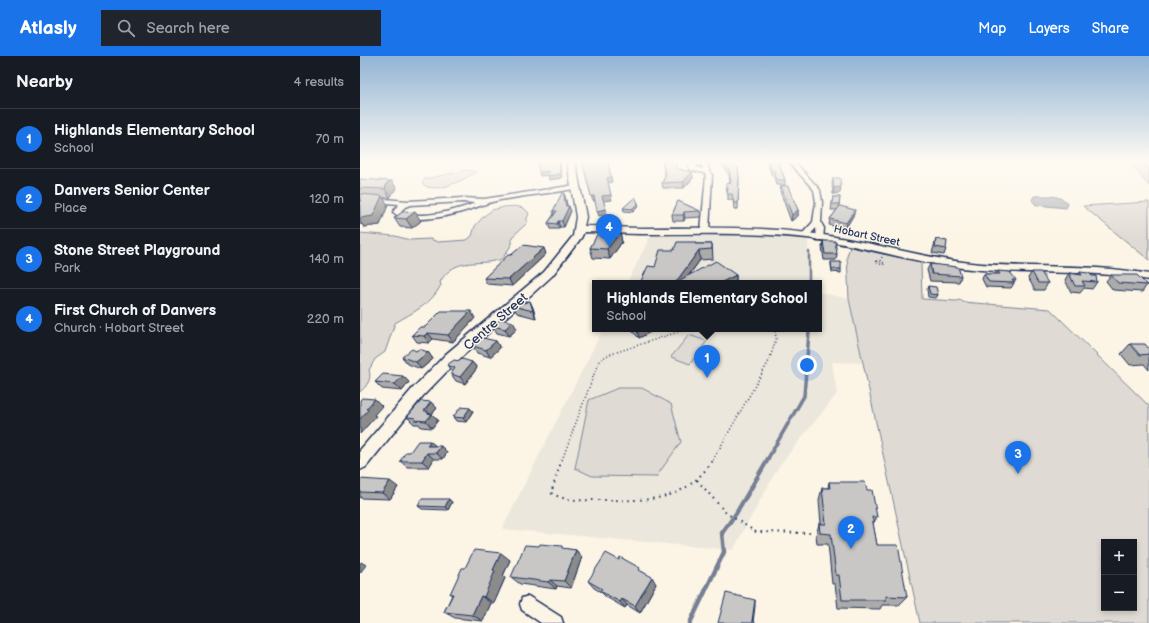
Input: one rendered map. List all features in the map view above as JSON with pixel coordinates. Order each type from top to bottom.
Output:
[{"type":"main road","name":"Centre Street","points":[[360,462],[399,414],[451,358],[548,274],[578,236],[581,217],[576,187]]},
{"type":"main road","name":"Hobart Street","points":[[580,228],[643,231],[766,232],[805,235],[882,256],[973,266],[1112,272],[1149,277]]},
{"type":"street","points":[[360,199],[406,203],[463,200],[484,201],[573,187]]},
{"type":"street","points":[[705,231],[708,187]]},
{"type":"street","points":[[815,187],[817,190],[819,202],[817,224],[820,228],[820,238]]},
{"type":"street","points":[[406,203],[398,208],[397,212],[399,214],[420,216],[453,213],[484,201]]},
{"type":"street","points":[[805,235],[817,224]]},
{"type":"street","points":[[528,604],[556,623]]},
{"type":"path","points":[[678,332],[608,355],[599,361],[553,483],[551,493],[555,496],[568,500],[648,499],[676,494],[685,489],[697,480],[717,453],[740,409],[760,381],[772,354],[775,332]]},
{"type":"path","points":[[697,480],[726,513],[756,532],[810,533]]},
{"type":"shaded area","points":[[1034,196],[1057,197],[1068,204],[1066,208],[1036,205],[1032,200]]},
{"type":"shaded area","points":[[1149,202],[1149,260],[1083,206]]},
{"type":"shaded area","points":[[515,206],[525,209],[529,214],[527,223],[512,237],[512,244],[504,258],[495,261],[461,265],[446,273],[440,282],[441,285],[437,292],[427,303],[395,323],[385,352],[375,359],[369,370],[370,376],[368,382],[360,392],[360,233],[395,236],[410,240],[430,239],[438,242],[467,240],[472,236],[475,226],[483,217],[492,210]]},
{"type":"shaded area","points":[[651,235],[791,236],[808,240],[809,280],[628,280]]},
{"type":"shaded area","points":[[850,247],[921,262],[922,299],[960,300],[963,302],[1050,309],[1149,406],[1149,623],[920,623],[849,299],[847,256]]},
{"type":"shaded area","points":[[822,293],[849,299],[863,363],[832,362],[837,394],[779,466],[733,550],[502,529],[601,332],[822,332]]},
{"type":"shaded area","points":[[689,335],[707,341],[690,364],[671,357]]},
{"type":"shaded area","points":[[618,388],[642,388],[671,404],[681,442],[656,477],[592,476],[575,468],[589,400]]},
{"type":"building","points":[[360,187],[386,187],[385,189]]},
{"type":"building","points":[[589,187],[609,187],[611,195],[602,196],[606,209],[597,211],[594,196],[591,196]]},
{"type":"building","points":[[739,187],[738,203],[734,203],[732,194],[727,194],[728,188]]},
{"type":"building","points":[[782,187],[789,187],[798,210],[792,215]]},
{"type":"building","points":[[563,191],[566,206],[569,206],[562,221],[558,221],[557,224],[548,223],[557,211],[553,211]]},
{"type":"building","points":[[360,194],[382,196],[373,216],[360,218]]},
{"type":"building","points":[[635,197],[638,203],[632,209],[623,208]]},
{"type":"building","points":[[833,197],[840,197],[839,204],[832,204]]},
{"type":"building","points":[[678,201],[700,211],[684,212],[683,215],[672,215]]},
{"type":"building","points":[[840,206],[855,210],[846,223],[830,219]]},
{"type":"building","points":[[404,211],[415,212],[406,219],[394,218]]},
{"type":"building","points":[[599,231],[620,232],[607,249],[590,248]]},
{"type":"building","points":[[936,239],[947,241],[946,249],[935,247]]},
{"type":"building","points":[[823,241],[835,241],[837,254],[825,254]]},
{"type":"building","points":[[677,242],[712,244],[712,249],[699,250],[677,280],[641,280],[648,266],[655,267],[660,250],[674,250]]},
{"type":"building","points":[[523,245],[544,248],[509,279],[484,278],[508,255],[511,255]]},
{"type":"building","points":[[716,261],[736,275],[726,280],[680,280]]},
{"type":"building","points":[[831,262],[841,262],[841,269],[832,269]]},
{"type":"building","points":[[930,264],[958,267],[961,276],[932,274]]},
{"type":"building","points":[[998,271],[1010,272],[1016,280],[1012,280],[1014,283],[989,282],[984,274],[1000,274]]},
{"type":"building","points":[[1032,272],[1041,272],[1048,283],[1038,283]]},
{"type":"building","points":[[1080,272],[1089,273],[1092,276],[1096,276],[1097,282],[1082,281],[1085,286],[1075,286],[1069,273],[1082,275]]},
{"type":"building","points":[[1111,275],[1137,275],[1147,285],[1118,283]]},
{"type":"building","points":[[928,286],[936,287],[938,295],[930,294]]},
{"type":"building","points":[[530,301],[533,311],[513,306]]},
{"type":"building","points":[[441,311],[471,311],[448,335],[428,333],[424,336],[412,335],[420,327],[425,327]]},
{"type":"building","points":[[501,319],[513,322],[505,329],[493,326]]},
{"type":"building","points":[[483,338],[496,341],[486,350],[473,346]]},
{"type":"building","points":[[1130,344],[1145,344],[1149,349],[1149,354],[1140,355]]},
{"type":"building","points":[[412,349],[416,351],[419,349],[428,352],[416,362],[402,357]]},
{"type":"building","points":[[462,359],[472,362],[460,377],[451,374],[455,368],[447,365],[454,360],[459,361]]},
{"type":"building","points":[[383,374],[403,376],[395,384],[375,382]]},
{"type":"building","points":[[362,398],[375,399],[360,419],[360,400]]},
{"type":"building","points":[[421,401],[431,402],[424,411],[428,411],[427,413],[432,414],[426,421],[414,420],[416,418],[407,417]]},
{"type":"building","points":[[461,407],[470,408],[463,418],[453,417]]},
{"type":"building","points":[[418,441],[430,441],[427,446],[441,446],[436,453],[427,453],[422,461],[400,461],[406,452],[410,452]]},
{"type":"building","points":[[360,479],[390,481],[382,493],[360,492]]},
{"type":"building","points":[[829,482],[865,482],[867,490],[872,490],[877,517],[872,517],[877,545],[898,545],[907,597],[886,596],[886,600],[842,600],[839,575],[836,575],[831,534],[820,533],[819,524],[826,524],[822,488],[830,488]]},
{"type":"building","points":[[422,499],[449,499],[445,507],[418,506]]},
{"type":"building","points":[[540,544],[562,546],[562,548],[576,550],[564,581],[550,580],[548,582],[511,577],[525,545],[539,546]]},
{"type":"building","points":[[474,550],[501,553],[493,570],[495,571],[484,597],[481,596],[472,615],[444,612],[453,594],[450,594],[462,568],[465,568]]},
{"type":"building","points":[[606,553],[619,560],[620,557],[640,568],[639,570],[652,577],[635,606],[622,599],[620,602],[600,591],[602,589],[588,581]]},
{"type":"building","points":[[726,593],[755,600],[752,621],[755,623],[718,623]]},
{"type":"waterway","points":[[809,252],[809,280]]},
{"type":"waterway","points":[[767,460],[804,396],[809,332]]},
{"type":"waterway","points":[[690,623],[724,552],[722,533],[737,512],[768,459]]},
{"type":"place","name":"First Church of Danvers","points":[[609,247]]},
{"type":"place","name":"Highlands Elementary School","points":[[707,378]]},
{"type":"place","name":"Stone Street Playground","points":[[1018,474]]},
{"type":"place","name":"Danvers Senior Center","points":[[851,549]]}]
